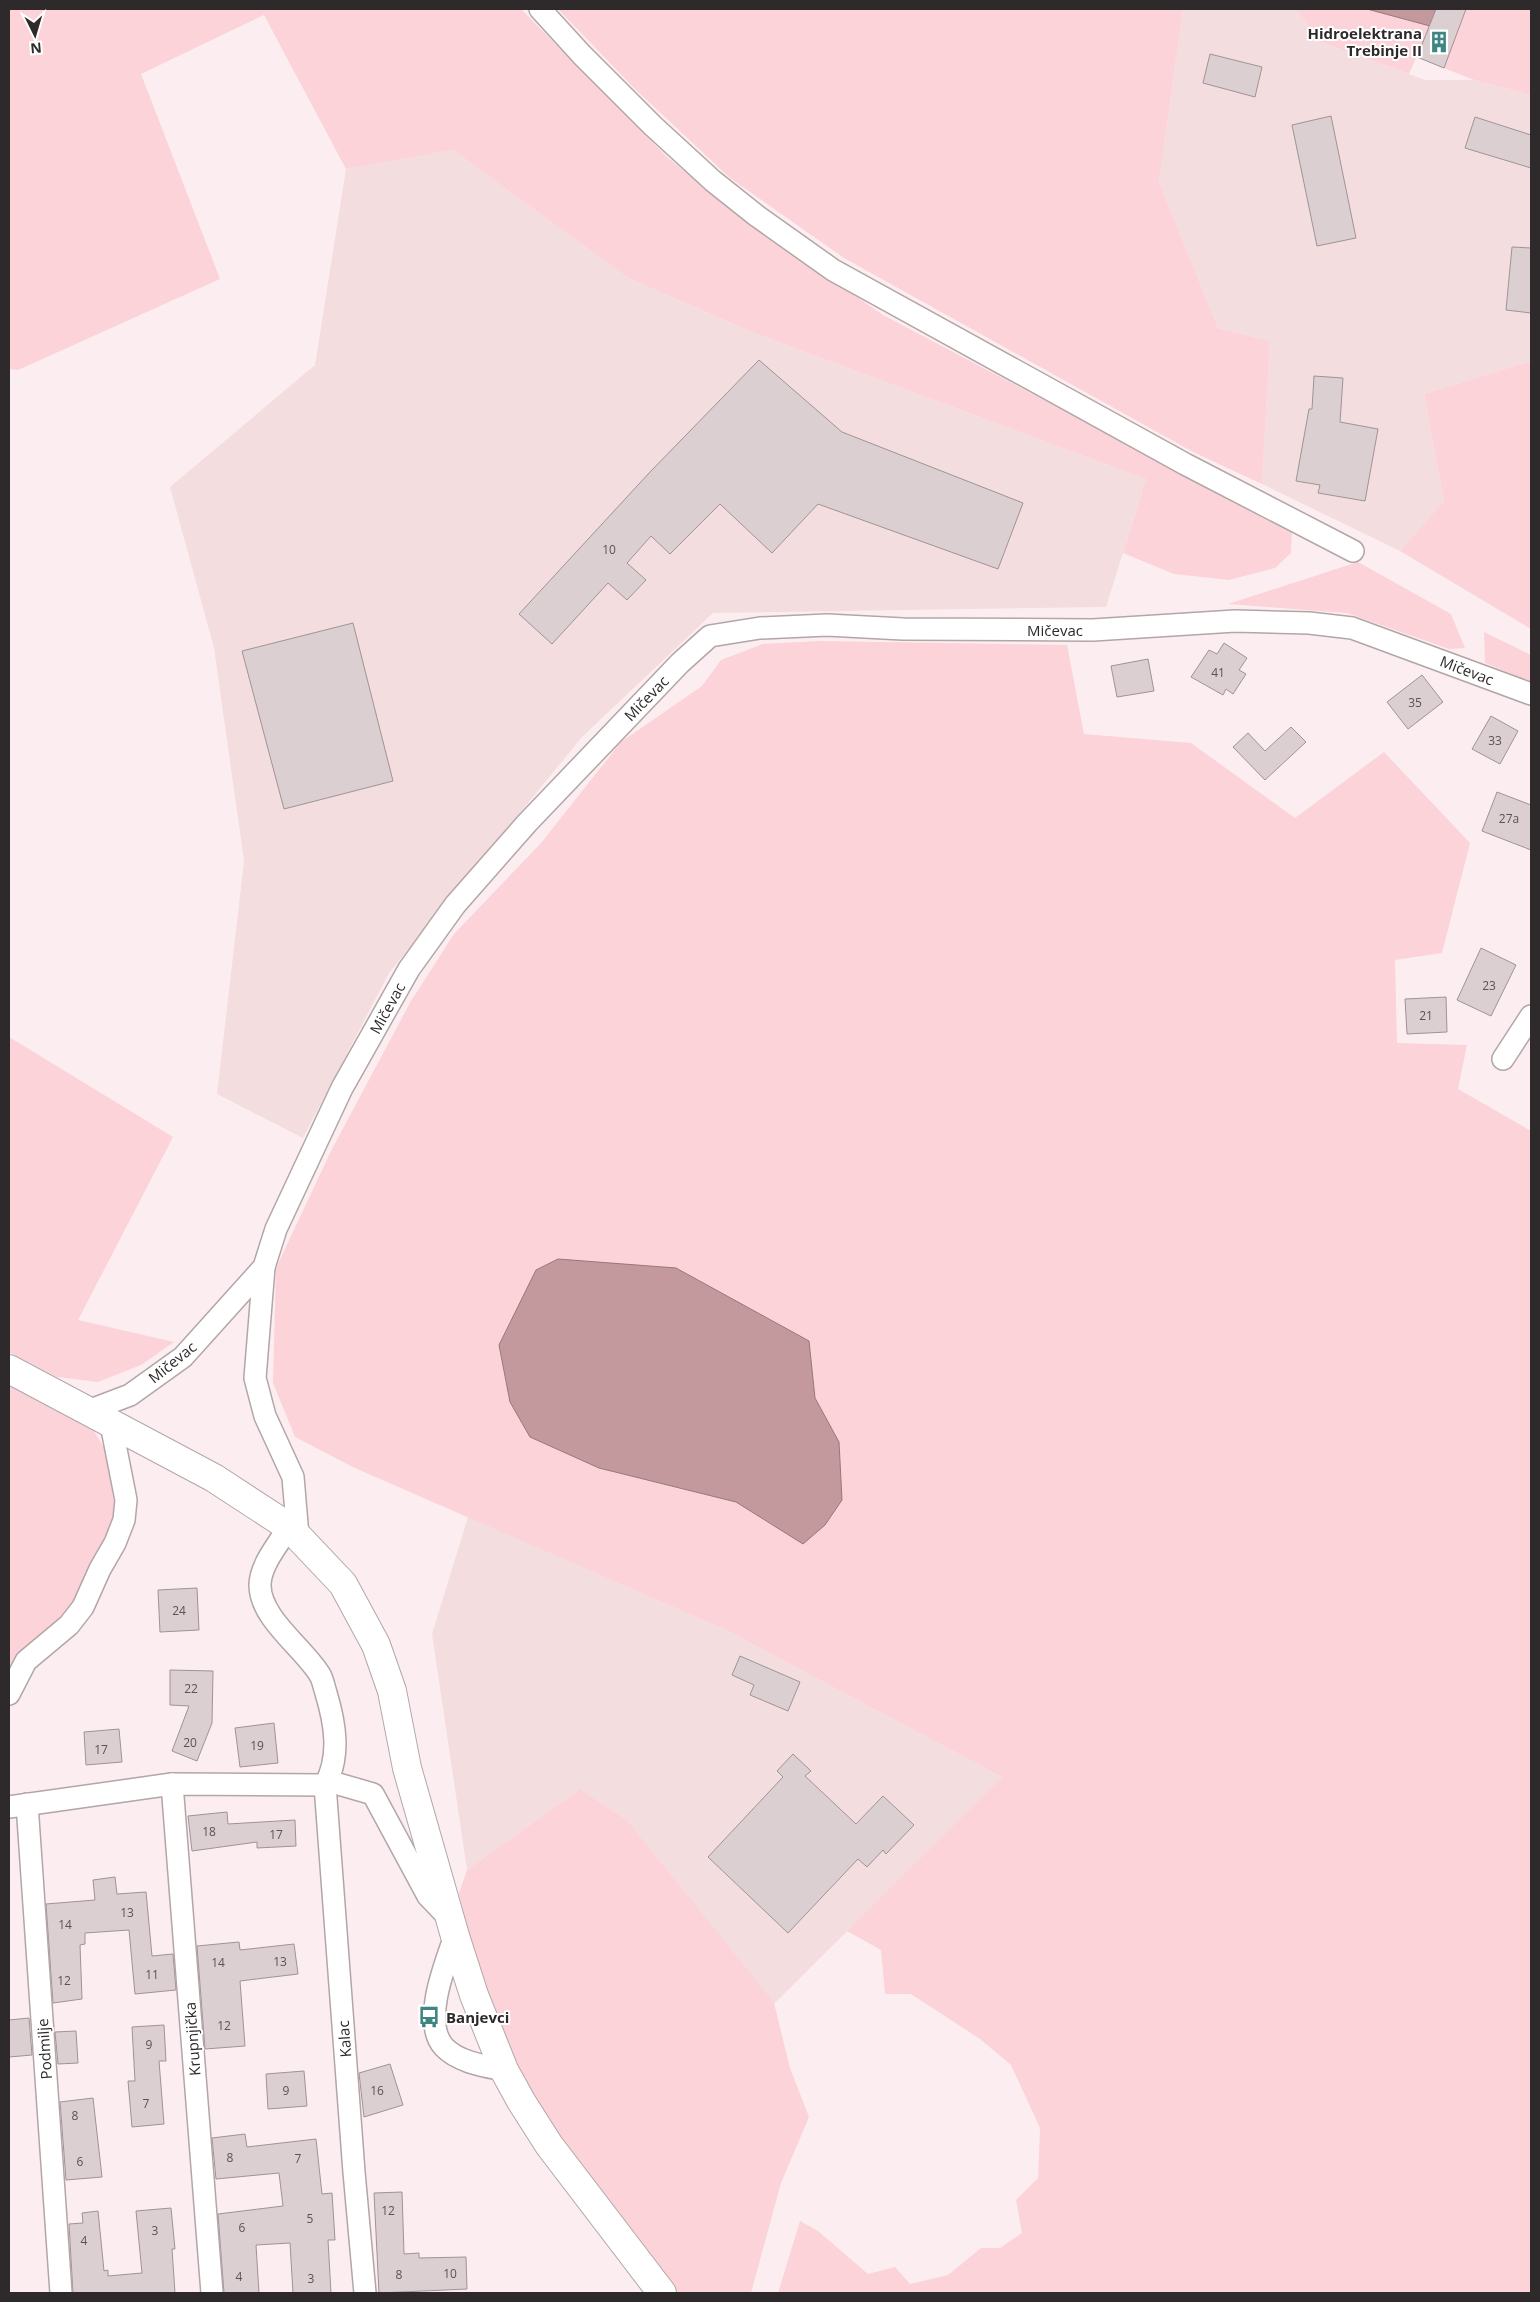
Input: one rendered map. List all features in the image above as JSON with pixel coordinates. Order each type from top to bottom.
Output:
[{"type":"main road","points":[[9,1369],[214,1478],[293,1531],[343,1584],[362,1615],[376,1645],[392,1691],[407,1768],[453,1928],[474,1995],[504,2070],[521,2101],[550,2145],[662,2293]]},
{"type":"street","points":[[540,9],[582,55],[653,126],[707,175],[757,216],[833,270],[1185,464],[1353,551]]},
{"type":"street","name":"Mičevac","points":[[88,1411],[130,1395],[183,1357],[264,1267],[276,1230],[342,1088],[409,969],[456,905],[527,823],[680,663],[710,636],[760,628],[826,625],[903,629],[1094,630],[1234,621],[1309,623],[1352,628],[1531,694]]},
{"type":"street","points":[[1503,1059],[1531,1016]]},
{"type":"street","points":[[264,1267],[255,1378],[266,1416],[293,1477],[293,1531],[264,1568],[260,1585],[269,1613],[321,1676],[331,1710],[336,1745],[334,1766],[326,1783]]},
{"type":"street","points":[[9,1694],[26,1661],[69,1625],[83,1607],[124,1520],[126,1500],[112,1424]]},
{"type":"street","points":[[18,1805],[172,1784],[326,1783],[373,1794],[428,1896],[453,1928],[438,1985],[435,2013],[436,2033],[443,2046],[459,2058],[504,2070]]},
{"type":"street","name":"Kalac","points":[[326,1783],[364,2293]]},
{"type":"street","name":"Krupnjička","points":[[172,1784],[212,2293]]},
{"type":"street","name":"Podmilje","points":[[18,1805],[61,2293]]},
{"type":"shaded area","points":[[9,9],[521,9],[667,157],[731,209],[883,315],[1292,531],[1291,553],[1275,568],[1229,580],[1174,574],[1123,553],[1146,479],[752,332],[628,278],[453,150],[346,169],[264,15],[141,74],[220,279],[18,370],[9,369]]},
{"type":"shaded area","points":[[558,9],[1183,9],[1159,182],[1218,328],[1270,341],[1262,484],[1193,452],[844,258],[730,178],[635,89]]},
{"type":"shaded area","points":[[1183,9],[1296,9],[1320,42],[1425,80],[1474,80],[1531,95],[1531,361],[1424,394],[1444,501],[1400,551],[1262,484],[1270,341],[1218,328],[1159,182]]},
{"type":"shaded area","points":[[1296,9],[1367,9],[1430,26],[1409,74],[1320,42]]},
{"type":"shaded area","points":[[1367,9],[1436,9],[1430,26]]},
{"type":"shaded area","points":[[1466,9],[1531,9],[1531,95],[1474,80],[1444,68]]},
{"type":"shaded area","points":[[453,150],[628,278],[752,332],[1146,479],[1106,607],[713,613],[582,737],[389,973],[303,1138],[217,1094],[244,861],[214,648],[170,487],[315,365],[346,169]]},
{"type":"shaded area","points":[[1531,361],[1531,629],[1400,551],[1444,501],[1424,394]]},
{"type":"shaded area","points":[[1358,562],[1451,614],[1465,648],[1449,649],[1347,613],[1228,604]]},
{"type":"shaded area","points":[[1484,632],[1531,655],[1531,682],[1485,663]]},
{"type":"shaded area","points":[[819,641],[1067,645],[1084,734],[1191,743],[1295,818],[1384,752],[1470,843],[1442,953],[1395,960],[1397,1043],[1467,1045],[1458,1089],[1531,1131],[1531,2293],[778,2293],[800,2221],[818,2231],[868,2274],[895,2267],[910,2284],[948,2275],[981,2248],[1000,2248],[1022,2233],[1016,2200],[1038,2178],[1040,2128],[1011,2065],[980,2039],[911,1994],[885,1994],[881,1950],[847,1931],[1002,1777],[726,1630],[355,1468],[295,1437],[273,1383],[276,1268],[331,1151],[411,1001],[454,934],[541,843],[621,742],[702,686],[721,660],[763,644]],"holes":[[[558,1259],[610,1263],[809,1341],[815,1398],[839,1442],[770,1524],[736,1502],[599,1468]]]},
{"type":"shaded area","points":[[9,1037],[173,1137],[78,1320],[174,1342],[141,1365],[98,1382],[57,1377],[9,1352]]},
{"type":"shaded area","points":[[558,1259],[676,1268],[809,1341],[815,1398],[839,1442],[842,1500],[825,1525],[803,1544],[736,1502],[599,1468],[530,1437],[510,1402],[499,1345],[536,1270]]},
{"type":"shaded area","points":[[9,1381],[89,1423],[106,1451],[116,1515],[85,1581],[66,1613],[16,1658],[9,1669]]},
{"type":"shaded area","points":[[468,1517],[726,1630],[1002,1777],[774,2004],[627,1820],[580,1789],[467,1870],[432,1634]]},
{"type":"shaded area","points":[[580,1789],[627,1820],[774,2003],[790,2068],[809,2117],[781,2183],[751,2293],[679,2293],[532,2099],[504,2041],[471,1951],[459,1893],[467,1870]]},
{"type":"building","name":"Hidroelektrana Trebinje II","points":[[1436,9],[1466,9],[1444,68],[1417,57]]},
{"type":"building","points":[[1210,54],[1262,67],[1255,97],[1203,83]]},
{"type":"building","points":[[1331,116],[1356,238],[1317,246],[1292,125]]},
{"type":"building","points":[[1475,117],[1531,135],[1531,168],[1465,148]]},
{"type":"building","points":[[1512,247],[1531,248],[1531,313],[1506,310]]},
{"type":"building","points":[[759,360],[842,432],[1023,503],[998,569],[818,504],[772,553],[720,504],[670,554],[651,536],[627,563],[646,580],[627,600],[608,583],[552,644],[519,614],[650,472]]},
{"type":"building","points":[[1314,376],[1343,378],[1340,422],[1378,429],[1365,501],[1318,493],[1320,485],[1296,481],[1309,409],[1312,409]]},
{"type":"building","points":[[353,623],[393,781],[284,809],[242,651]]},
{"type":"building","points":[[1224,643],[1247,658],[1239,670],[1246,674],[1233,694],[1226,689],[1223,695],[1191,677],[1209,650],[1217,654]]},
{"type":"building","points":[[1148,659],[1154,691],[1117,697],[1111,666]]},
{"type":"building","points":[[1422,675],[1443,702],[1408,729],[1387,702]]},
{"type":"building","points":[[1491,716],[1518,731],[1500,764],[1472,749]]},
{"type":"building","points":[[1291,727],[1306,742],[1265,780],[1233,747],[1248,733],[1265,751]]},
{"type":"building","points":[[1497,792],[1531,805],[1531,850],[1482,831]]},
{"type":"building","points":[[1481,948],[1516,965],[1491,1016],[1457,1000]]},
{"type":"building","points":[[1446,997],[1447,1032],[1407,1034],[1405,999]]},
{"type":"building","points":[[197,1588],[199,1630],[160,1632],[158,1590]]},
{"type":"building","points":[[740,1656],[800,1682],[788,1711],[750,1695],[754,1685],[732,1675]]},
{"type":"building","points":[[170,1670],[213,1671],[212,1723],[197,1761],[172,1751],[189,1706],[170,1705]]},
{"type":"building","points":[[274,1723],[278,1763],[240,1767],[235,1728]]},
{"type":"building","points":[[119,1729],[122,1762],[86,1765],[84,1732]]},
{"type":"building","points":[[793,1754],[811,1771],[805,1776],[856,1824],[883,1796],[914,1825],[886,1854],[883,1850],[867,1867],[858,1859],[788,1933],[708,1857],[783,1777],[777,1771]]},
{"type":"building","points":[[227,1812],[228,1824],[295,1820],[296,1846],[257,1848],[257,1842],[192,1851],[188,1816]]},
{"type":"building","points":[[115,1877],[117,1894],[146,1892],[152,1956],[173,1954],[176,1990],[135,1994],[129,1930],[85,1933],[85,1944],[80,1945],[82,1999],[53,2003],[46,1904],[95,1900],[93,1880]]},
{"type":"building","points":[[239,1942],[240,1950],[294,1944],[298,1974],[240,1981],[245,2046],[205,2049],[197,1946]]},
{"type":"building","points":[[29,2018],[32,2055],[9,2057],[9,2020]]},
{"type":"building","points":[[164,2025],[166,2061],[159,2061],[164,2124],[132,2127],[128,2081],[135,2081],[132,2027]]},
{"type":"building","points":[[76,2031],[78,2063],[58,2064],[55,2032]]},
{"type":"building","points":[[390,2064],[403,2105],[364,2117],[359,2073]]},
{"type":"building","points":[[304,2071],[307,2106],[268,2109],[266,2074]]},
{"type":"building","points":[[93,2098],[102,2177],[66,2180],[60,2102]]},
{"type":"building","points":[[245,2134],[247,2147],[316,2139],[322,2194],[332,2193],[335,2240],[328,2240],[331,2293],[293,2293],[290,2243],[256,2245],[259,2293],[224,2293],[218,2214],[283,2206],[279,2173],[216,2179],[212,2138]]},
{"type":"building","points":[[402,2192],[404,2254],[419,2253],[419,2258],[466,2257],[467,2289],[379,2293],[374,2193]]},
{"type":"building","points":[[171,2208],[175,2249],[172,2249],[175,2293],[73,2293],[69,2224],[83,2223],[82,2213],[98,2211],[104,2271],[108,2270],[108,2276],[142,2273],[136,2211]]},
{"type":"place","name":"Hidroelektrana Trebinje II","points":[[1439,42]]},
{"type":"place","name":"Banjevci","points":[[429,2017]]}]
